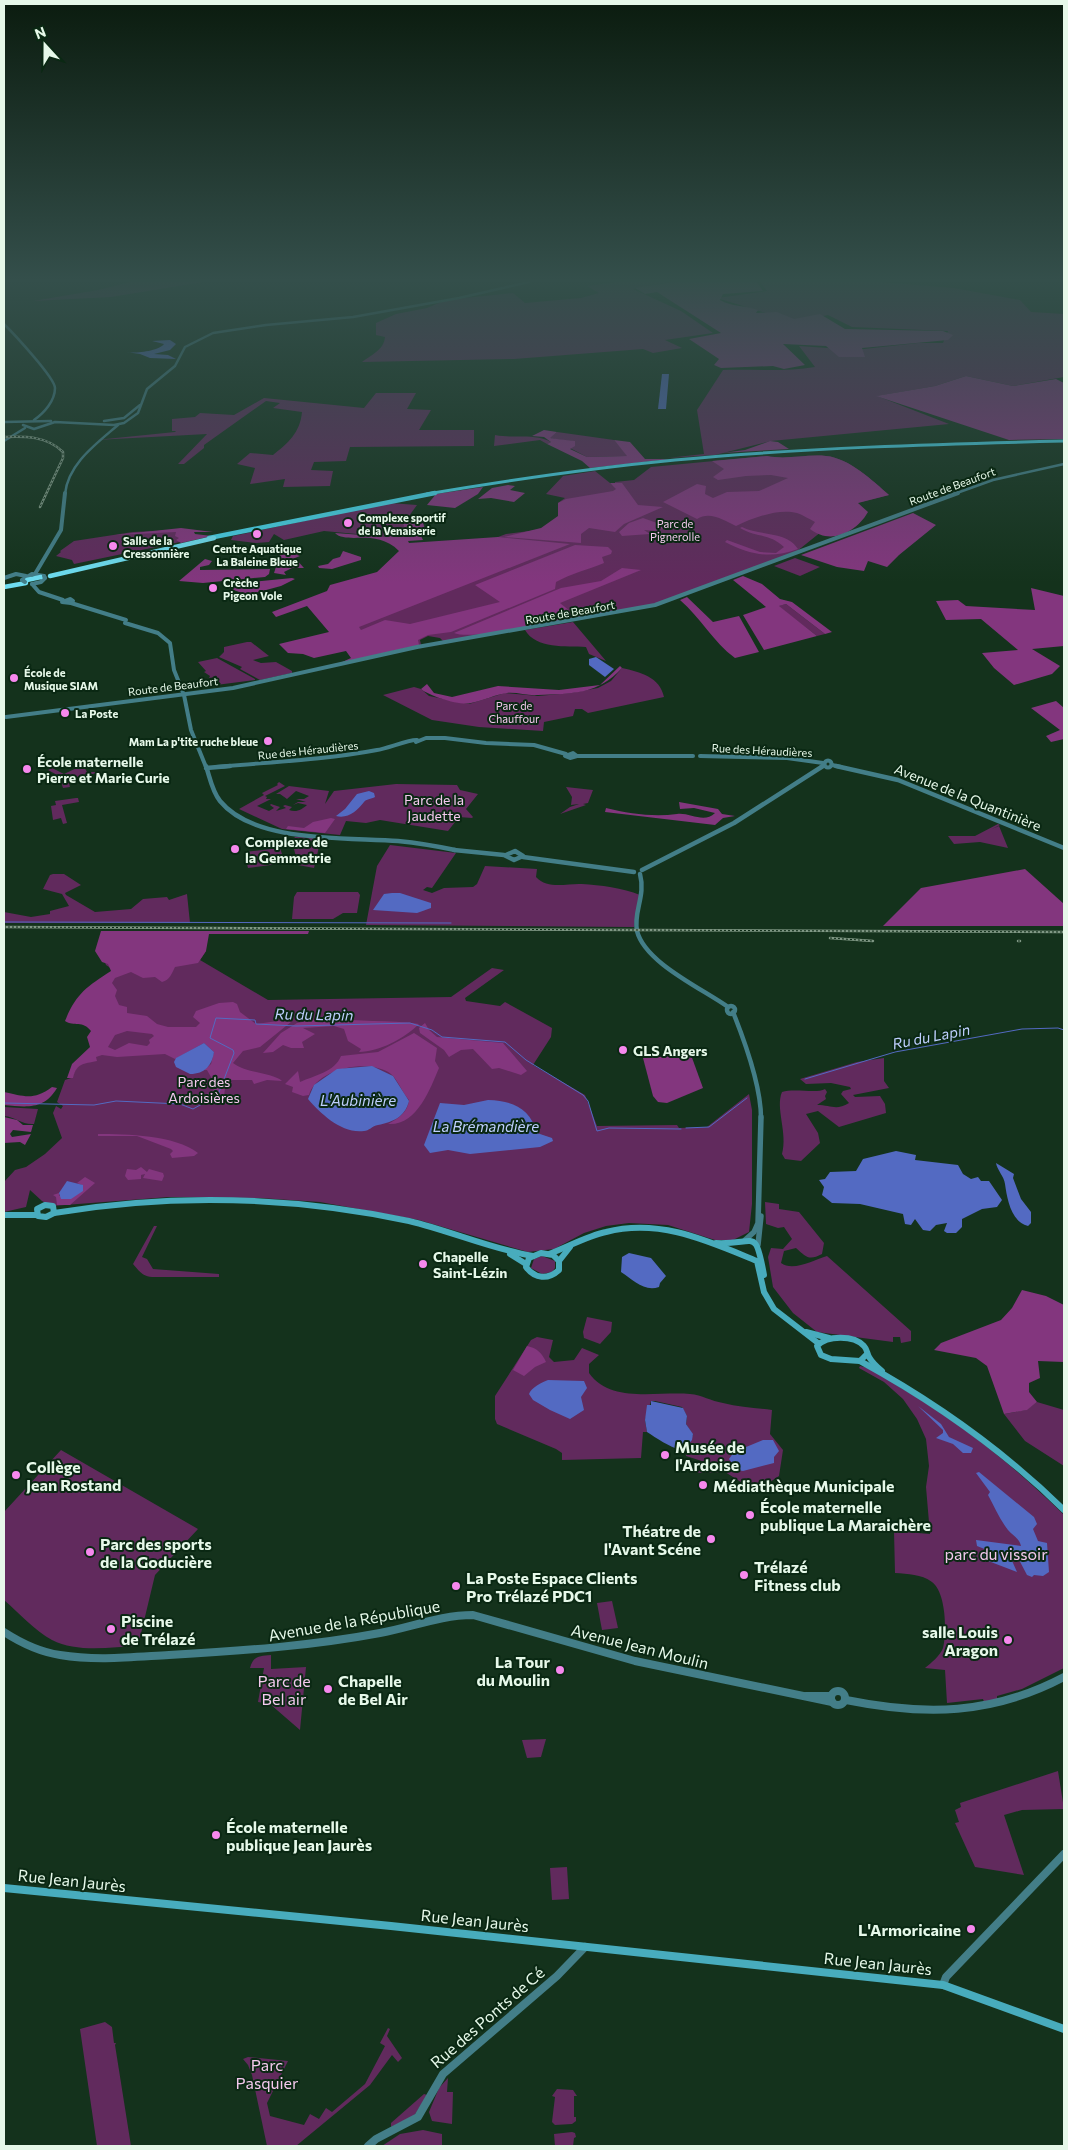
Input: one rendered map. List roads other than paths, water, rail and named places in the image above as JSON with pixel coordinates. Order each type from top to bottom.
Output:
[{"type":"highway","points":[[4,586],[167,548]]},
{"type":"main road","points":[[167,548],[250,529],[437,492],[619,466],[824,448],[1064,441]]},
{"type":"main road","points":[[44,577],[250,529]]},
{"type":"main road","points":[[37,1212],[45,1205],[54,1210],[190,1200],[306,1204],[396,1218],[453,1233],[504,1250],[532,1256],[549,1254],[604,1232],[644,1227],[672,1230],[748,1256],[759,1265],[762,1289],[775,1311],[788,1324],[818,1343]]},
{"type":"main road","points":[[7,1215],[37,1212],[46,1217],[54,1210]]},
{"type":"main road","points":[[704,1241],[722,1244],[742,1241],[759,1248]]},
{"type":"main road","points":[[739,1253],[737,1247],[742,1241]]},
{"type":"main road","points":[[559,1261],[574,1244]]},
{"type":"main road","points":[[748,1256],[759,1248]]},
{"type":"main road","points":[[759,1248],[764,1266],[766,1288],[776,1307],[802,1330],[828,1338],[858,1342],[863,1345],[867,1354],[887,1376]]},
{"type":"main road","points":[[504,1250],[526,1264],[531,1274],[545,1277],[558,1272],[560,1266],[559,1261],[549,1254]]},
{"type":"main road","points":[[526,1264],[532,1256]]},
{"type":"main road","points":[[818,1343],[828,1338]]},
{"type":"main road","points":[[818,1343],[817,1349],[823,1356],[860,1361],[960,1421],[1009,1460],[1064,1510]]},
{"type":"main road","points":[[860,1361],[867,1354]]},
{"type":"main road","name":"Rue Jean Jaurès","points":[[4,1888],[585,1947],[943,1986],[1064,2029]]},
{"type":"street","points":[[4,423],[27,422],[34,420],[43,413],[54,394],[53,382]]},
{"type":"street","points":[[25,581],[35,574],[61,530],[66,481],[88,451],[118,425],[138,413],[147,389],[155,382]]},
{"type":"street","points":[[110,423],[132,413],[140,404]]},
{"type":"street","points":[[4,441],[17,434],[42,428],[45,422],[43,413]]},
{"type":"street","points":[[120,419],[126,421]]},
{"type":"street","points":[[34,420],[45,422],[94,422],[118,425]]},
{"type":"street","points":[[17,434],[27,422]]},
{"type":"street","points":[[4,423],[32,429]]},
{"type":"street","points":[[110,423],[114,426],[112,431]]},
{"type":"street","name":"Route de Beaufort","points":[[10,716],[233,688],[417,647],[659,604],[993,480],[1064,464]]},
{"type":"street","points":[[4,578],[16,574],[36,590],[50,596],[71,600],[71,603],[126,620],[125,623],[133,623],[167,638],[172,645],[174,669],[183,693],[190,726],[218,797],[232,811],[269,830],[404,842],[506,855],[512,860],[522,857],[641,872],[734,823],[824,764]]},
{"type":"street","points":[[35,574],[44,577],[38,585],[40,589],[50,596]]},
{"type":"street","name":"Rue des Héraudières","points":[[206,768],[267,764],[366,752],[389,748],[411,741],[445,738],[534,746],[566,754],[566,757],[570,758],[577,756],[787,758],[824,764],[830,762],[832,765]]},
{"type":"street","name":"Avenue de la Quantinière","points":[[832,765],[897,779],[1064,848]]},
{"type":"street","points":[[506,855],[517,851],[522,854],[522,857]]},
{"type":"street","points":[[641,872],[643,895],[638,921],[639,935],[652,954],[728,1007],[735,1008],[736,1010],[733,1012],[745,1044],[761,1105],[761,1223],[759,1248]]},
{"type":"street","points":[[742,1241],[756,1228],[760,1203]]},
{"type":"street","name":"Avenue de la République","points":[[4,1632],[32,1647],[60,1655],[82,1658],[138,1657],[254,1651],[306,1645],[383,1633],[456,1616],[474,1615]]},
{"type":"street","name":"Avenue Jean Moulin","points":[[474,1615],[523,1631],[635,1662],[803,1697],[831,1699]]},
{"type":"street","points":[[846,1700],[845,1696],[839,1692],[835,1692],[831,1699],[840,1705],[846,1700],[913,1709],[956,1710],[1024,1697],[1064,1677]]},
{"type":"street","points":[[943,1986],[946,1977],[1064,1854]]},
{"type":"street","name":"Rue des Ponts de Cé","points":[[368,2146],[418,2118],[443,2074],[543,1988],[585,1947]]},
{"type":"water","points":[[661,382],[668,382],[666,409],[658,409]]},
{"type":"water","points":[[596,657],[614,669],[605,677],[589,665],[589,659]]},
{"type":"water","points":[[369,791],[374,793],[375,797],[366,800],[348,815],[336,816],[345,809],[357,794]]},
{"type":"water","points":[[400,893],[431,903],[431,908],[417,913],[373,910],[384,894]]},
{"type":"water","points":[[204,1043],[214,1052],[212,1061],[207,1068],[195,1074],[190,1074],[176,1067],[174,1062],[176,1058]]},
{"type":"water","name":"L'Aubinière","points":[[372,1066],[393,1076],[409,1101],[405,1111],[398,1118],[366,1131],[356,1131],[333,1122],[308,1099],[314,1085],[337,1069]]},
{"type":"water","name":"La Brémandière","points":[[488,1100],[505,1102],[519,1107],[530,1117],[537,1133],[552,1138],[553,1141],[540,1147],[470,1154],[448,1150],[430,1153],[424,1145],[440,1103],[464,1105]]},
{"type":"water","points":[[896,1151],[916,1155],[915,1160],[958,1165],[963,1174],[971,1179],[978,1177],[981,1181],[989,1181],[1002,1200],[997,1207],[982,1209],[962,1219],[962,1227],[956,1233],[947,1233],[944,1231],[947,1223],[936,1225],[930,1231],[923,1230],[915,1219],[911,1225],[905,1224],[903,1214],[860,1204],[832,1203],[822,1195],[824,1187],[819,1180],[825,1179],[830,1172],[856,1171],[863,1159]]},
{"type":"water","points":[[996,1163],[1014,1174],[1013,1178],[1021,1199],[1031,1212],[1031,1223],[1028,1226],[1022,1224],[1014,1215],[1004,1181]]},
{"type":"water","points":[[67,1181],[83,1185],[83,1191],[71,1199],[61,1199],[59,1193]]},
{"type":"water","points":[[629,1253],[651,1258],[666,1276],[659,1287],[644,1287],[621,1272],[622,1257]]},
{"type":"water","points":[[548,1380],[584,1381],[587,1388],[581,1397],[584,1410],[570,1419],[533,1400],[529,1394],[530,1392]]},
{"type":"water","points":[[651,1401],[683,1408],[687,1416],[686,1424],[693,1434],[692,1440],[686,1447],[682,1447],[680,1450],[676,1449],[647,1432],[645,1420],[647,1405],[651,1405]]},
{"type":"water","points":[[918,1406],[941,1424],[949,1437],[973,1448],[971,1453],[963,1453],[953,1444],[936,1438],[943,1433],[943,1430]]},
{"type":"water","points":[[763,1440],[773,1440],[779,1451],[774,1457],[774,1463],[743,1471],[737,1470],[729,1459],[734,1452]]},
{"type":"water","points":[[979,1472],[1034,1517],[1037,1524],[1033,1529],[1038,1541],[1047,1543],[1049,1572],[1043,1576],[1034,1575],[1032,1577],[1027,1575],[1015,1552],[1009,1554],[1017,1572],[983,1559],[981,1552],[987,1552],[987,1550],[977,1546],[976,1540],[1021,1546],[1000,1517],[988,1495],[990,1492],[976,1473]]},
{"type":"waterway","points":[[4,922],[451,923]]},
{"type":"waterway","name":"Ru du Lapin","points":[[4,1103],[94,1105],[116,1101],[180,1104],[193,1109],[218,1095],[234,1053],[233,1050],[210,1038],[216,1018],[255,1020],[256,1024],[296,1026],[410,1023],[432,1030],[442,1037],[505,1042],[526,1060],[583,1095],[588,1101],[597,1131],[609,1128],[681,1129]]},
{"type":"waterway","name":"Ru du Lapin","points":[[805,1079],[895,1052],[1022,1029],[1058,1028],[1064,1030]]},
{"type":"waterway","name":"Ru du Lapin","points":[[686,1128],[709,1127],[747,1098]]},
{"type":"railway","points":[[4,437],[28,437],[43,440],[63,452],[63,458],[40,507]]},
{"type":"railway","points":[[4,927],[1064,932]]},
{"type":"railway","points":[[830,938],[873,941]]},
{"type":"place","name":"Complexe sportif de la Venaiserie","points":[[348,523]]},
{"type":"place","name":"Centre Aquatique La Baleine Bleue","points":[[257,534]]},
{"type":"place","name":"Salle de la Cressonnière","points":[[113,546]]},
{"type":"place","name":"Crèche Pigeon Vole","points":[[213,588]]},
{"type":"place","name":"École de Musique SIAM","points":[[14,678]]},
{"type":"place","name":"La Poste","points":[[65,713]]},
{"type":"place","name":"Mam La p'tite ruche bleue","points":[[268,741]]},
{"type":"place","name":"École maternelle Pierre et Marie Curie","points":[[27,769]]},
{"type":"place","name":"Complexe de la Gemmetrie","points":[[235,849]]},
{"type":"place","name":"GLS Angers","points":[[623,1050]]},
{"type":"place","name":"Chapelle Saint-Lézin","points":[[423,1264]]},
{"type":"place","name":"Musée de l'Ardoise","points":[[665,1455]]},
{"type":"place","name":"Collège Jean Rostand","points":[[16,1475]]},
{"type":"place","name":"Médiathèque Municipale","points":[[703,1485]]},
{"type":"place","name":"École maternelle publique La Maraichère","points":[[750,1515]]},
{"type":"place","name":"Théatre de l'Avant Scéne","points":[[711,1539]]},
{"type":"place","name":"Parc des sports de la Goducière","points":[[90,1552]]},
{"type":"place","name":"Trélazé Fitness club","points":[[744,1575]]},
{"type":"place","name":"La Poste Espace Clients Pro Trélazé PDC1","points":[[456,1586]]},
{"type":"place","name":"Piscine de Trélazé","points":[[111,1629]]},
{"type":"place","name":"salle Louis Aragon","points":[[1008,1640]]},
{"type":"place","name":"La Tour du Moulin","points":[[560,1670]]},
{"type":"place","name":"Chapelle de Bel Air","points":[[328,1689]]},
{"type":"place","name":"École maternelle publique Jean Jaurès","points":[[216,1835]]},
{"type":"place","name":"L'Armoricaine","points":[[971,1929]]},
{"type":"park label","name":"Parc de Pignerolle","points":[[675,529]]},
{"type":"park label","name":"Parc de Chauffour","points":[[514,711]]},
{"type":"park label","name":"Parc de la Jaudette","points":[[434,808]]},
{"type":"park label","name":"Parc des Ardoisières","points":[[204,1090]]},
{"type":"park label","name":"parc du vissoir","points":[[996,1553]]},
{"type":"park label","name":"Parc de Bel air","points":[[284,1689]]},
{"type":"park label","name":"Parc Pasquier","points":[[267,2073]]}]
